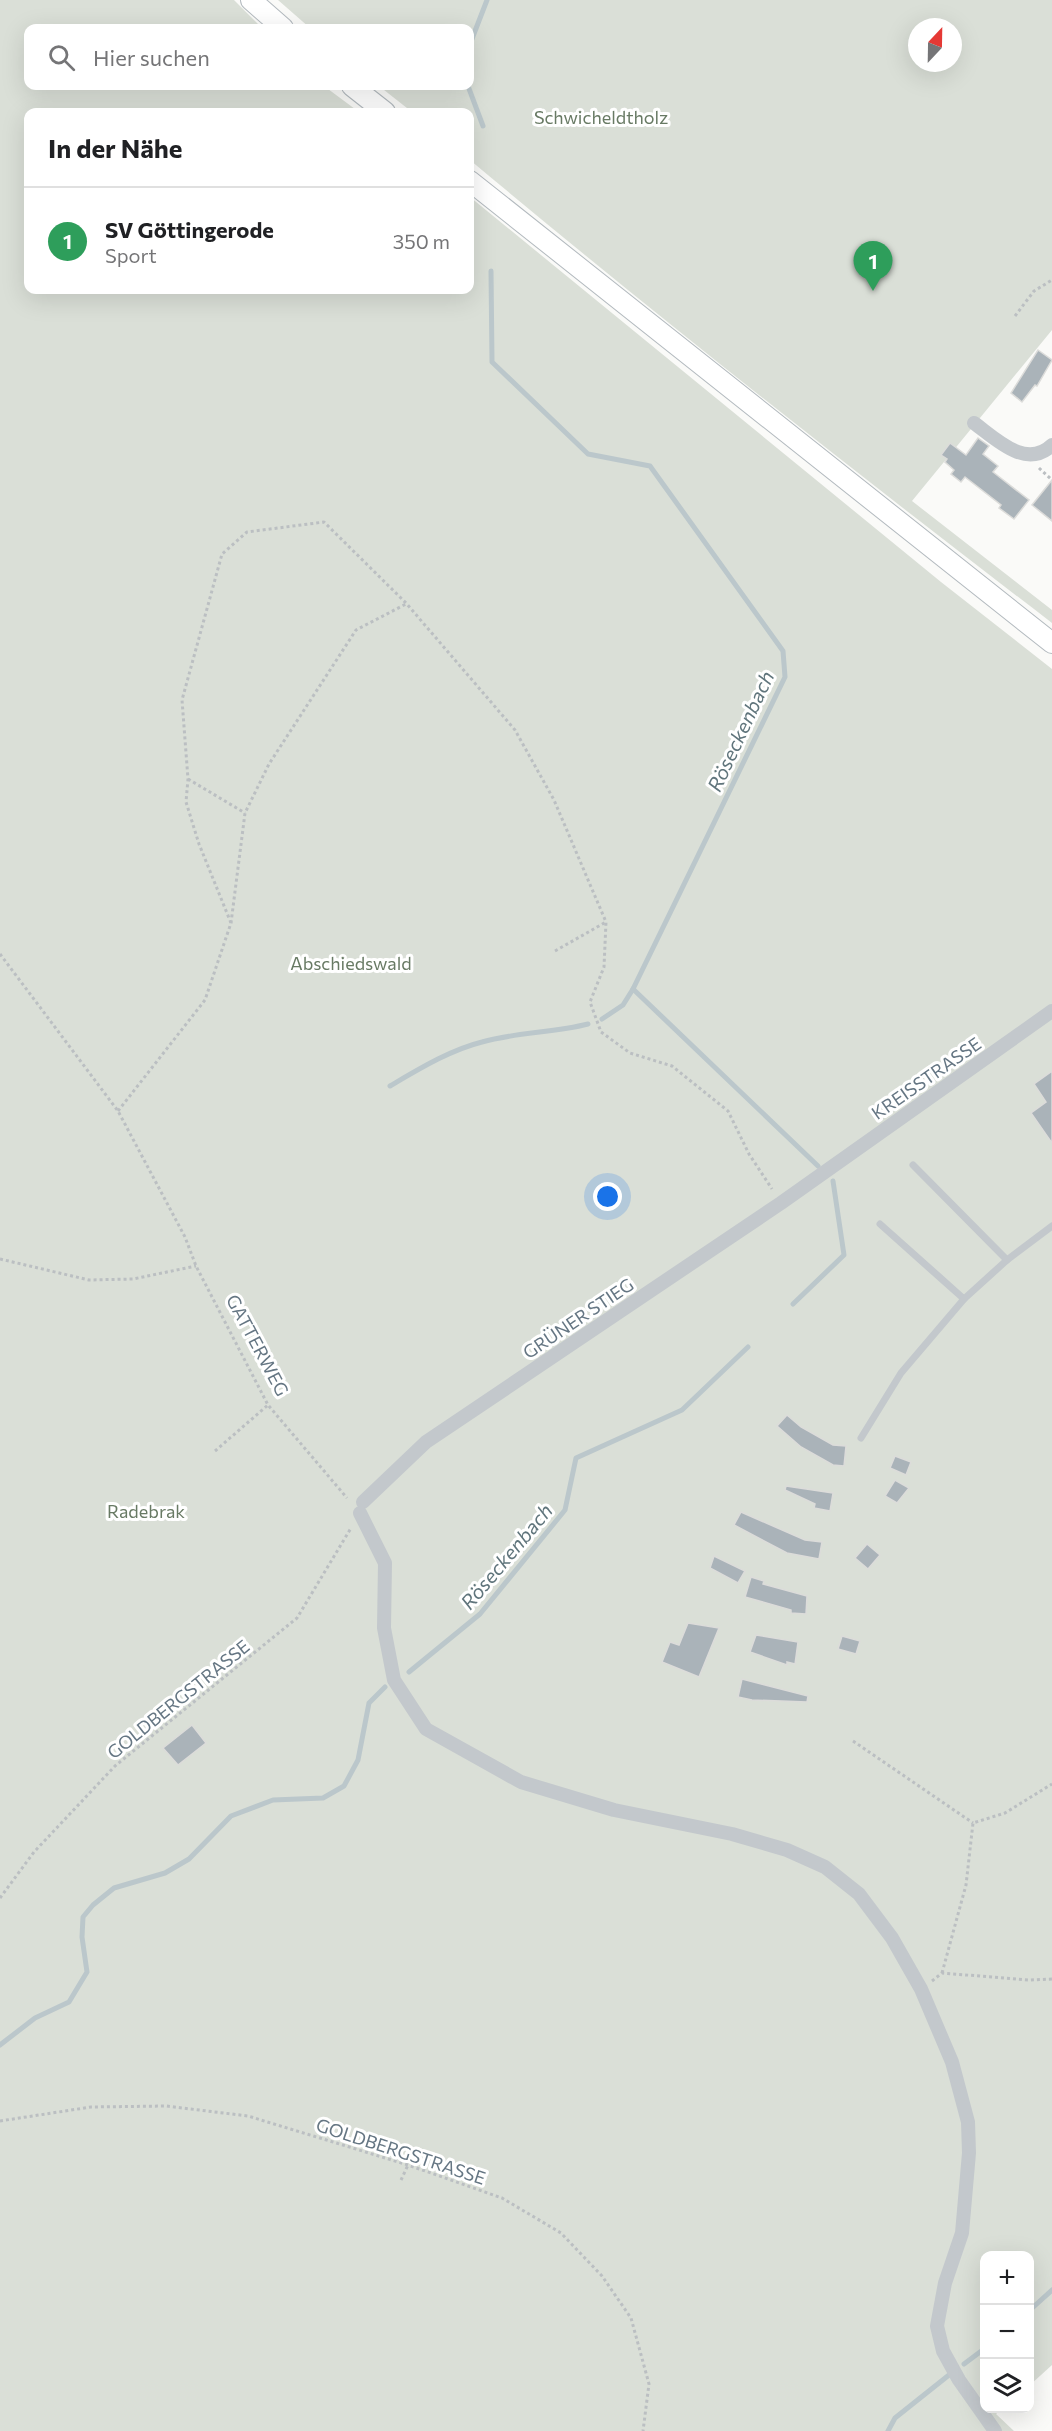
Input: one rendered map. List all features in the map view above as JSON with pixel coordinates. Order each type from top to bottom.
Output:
[{"type":"main road","points":[[251,0],[278,24]]},
{"type":"main road","points":[[357,90],[380,108]]},
{"type":"main road","points":[[474,184],[1052,643]]},
{"type":"street","points":[[974,423],[1024,456],[1040,454],[1052,445]]},
{"type":"street","name":"KREISSTRASSE","points":[[821,1174],[1052,1011]]},
{"type":"street","name":"GRÜNER STIEG","points":[[361,1507],[426,1442],[821,1174]]},
{"type":"street","points":[[361,1507],[385,1563],[384,1628],[394,1680],[426,1729],[521,1782],[614,1810],[732,1834],[787,1850],[825,1867],[859,1894],[892,1938],[921,1989],[952,2062],[968,2121],[969,2153],[962,2233],[945,2283],[937,2326],[943,2351],[995,2431]]},
{"type":"lane","points":[[913,1165],[1007,1260]]},
{"type":"lane","points":[[880,1224],[964,1299]]},
{"type":"lane","points":[[861,1437],[901,1373],[964,1299],[1007,1260],[1052,1226]]},
{"type":"path","points":[[1015,316],[1034,291],[1052,280]]},
{"type":"path","points":[[231,924],[199,844],[186,802],[188,779],[182,700],[222,554],[247,532],[324,522],[406,603],[515,730],[554,800],[606,922],[604,967],[590,1002],[601,1032],[630,1053],[672,1066],[728,1111],[750,1154],[781,1203]]},
{"type":"path","points":[[118,1111],[206,1000],[231,924],[245,813],[269,764],[356,630],[406,603]]},
{"type":"path","points":[[188,779],[245,813]]},
{"type":"path","points":[[555,951],[606,922]]},
{"type":"path","name":"GATTERWEG","points":[[0,954],[118,1111],[185,1237],[196,1266],[268,1405],[361,1507]]},
{"type":"path","points":[[0,1259],[89,1280],[133,1278],[196,1266]]},
{"type":"path","points":[[215,1451],[268,1405]]},
{"type":"path","name":"GOLDBERGSTRASSE","points":[[0,1898],[34,1852],[115,1766],[297,1618],[361,1507]]},
{"type":"path","points":[[853,1742],[973,1823]]},
{"type":"path","points":[[973,1823],[1005,1813],[1052,1784]]},
{"type":"path","points":[[921,1989],[942,1973],[966,1885],[973,1823]]},
{"type":"path","points":[[942,1973],[1028,1980],[1052,1979]]},
{"type":"path","name":"GOLDBERGSTRASSE","points":[[0,2121],[91,2107],[166,2106],[249,2116],[408,2165],[502,2198],[561,2233],[602,2276],[631,2318],[649,2384],[644,2431]]},
{"type":"path","points":[[401,2181],[408,2165]]},
{"type":"green space","points":[[0,0],[234,0],[258,24],[24,24],[24,90],[329,90],[354,108],[24,108],[24,294],[474,294],[474,200],[941,582],[1052,669],[1052,2365],[1034,2381],[1034,2251],[980,2251],[980,2413],[997,2413],[1014,2431],[0,2431]]},
{"type":"green space","name":"Schwicheldtholz","points":[[278,0],[1052,0],[1052,330],[912,501],[1052,610],[1052,623],[758,394],[474,163],[474,108],[407,108],[384,90],[474,90],[474,24],[305,24]]},
{"type":"building","points":[[1038,350],[1052,360],[1037,386],[1035,385],[1022,402],[1011,393]]},
{"type":"building","points":[[978,438],[989,446],[983,454],[998,466],[993,472],[1029,500],[1014,519],[999,508],[1001,505],[965,477],[961,482],[951,474],[954,470],[945,462],[947,459],[941,455],[950,443],[966,455]]},
{"type":"building","points":[[1052,480],[1052,521],[1032,505]]},
{"type":"building","points":[[1052,1071],[1052,1143],[1031,1113],[1046,1102],[1034,1084]]},
{"type":"building","points":[[787,1415],[801,1427],[833,1445],[846,1446],[844,1466],[833,1465],[801,1447],[777,1426]]},
{"type":"building","points":[[895,1456],[911,1462],[906,1475],[890,1468]]},
{"type":"building","points":[[895,1480],[909,1488],[897,1503],[885,1496]]},
{"type":"building","points":[[786,1486],[833,1493],[830,1511],[814,1508],[815,1504],[785,1490]]},
{"type":"building","points":[[741,1512],[805,1540],[822,1542],[819,1559],[787,1553],[734,1525]]},
{"type":"building","points":[[867,1544],[880,1555],[868,1569],[855,1558]]},
{"type":"building","points":[[714,1556],[745,1571],[738,1583],[710,1568]]},
{"type":"building","points":[[751,1577],[764,1581],[763,1584],[807,1596],[806,1614],[791,1613],[791,1610],[745,1597]]},
{"type":"building","points":[[688,1623],[719,1628],[699,1677],[662,1662],[670,1642],[679,1645]]},
{"type":"building","points":[[756,1635],[798,1642],[795,1664],[787,1662],[787,1665],[750,1652]]},
{"type":"building","points":[[842,1636],[860,1641],[856,1654],[838,1649]]},
{"type":"building","points":[[742,1679],[808,1696],[807,1702],[752,1700],[738,1697]]},
{"type":"building","points":[[192,1725],[206,1743],[178,1765],[163,1748]]},
{"type":"waterway","name":"Röseckenbach","points":[[474,34],[487,0]]},
{"type":"waterway","name":"Röseckenbach","points":[[470,90],[483,126]]},
{"type":"waterway","name":"Röseckenbach","points":[[491,271],[492,362],[588,454],[650,466],[783,651],[785,677],[633,989],[818,1166]]},
{"type":"waterway","points":[[602,1019],[623,1005],[633,989]]},
{"type":"waterway","points":[[390,1086],[470,1045],[508,1036],[588,1024]]},
{"type":"waterway","name":"Röseckenbach","points":[[793,1304],[844,1255],[833,1181]]},
{"type":"waterway","name":"Röseckenbach","points":[[409,1672],[480,1614],[565,1510],[576,1458],[682,1410],[748,1347]]},
{"type":"waterway","name":"Röseckenbach","points":[[0,2045],[35,2018],[69,2002],[87,1972],[82,1937],[83,1917],[93,1905],[114,1888],[165,1873],[189,1859],[231,1816],[273,1800],[323,1798],[344,1786],[358,1760],[369,1703],[385,1687]]},
{"type":"waterway","points":[[1034,2306],[1052,2290]]},
{"type":"waterway","points":[[964,2364],[980,2352]]},
{"type":"waterway","points":[[888,2431],[895,2418],[949,2375]]},
{"type":"place","name":"SV Göttingerode","points":[[873,291]]},
{"type":"park label","name":"Abschiedswald","points":[[351,963]]},
{"type":"park label","name":"Radebrak","points":[[146,1511]]}]
